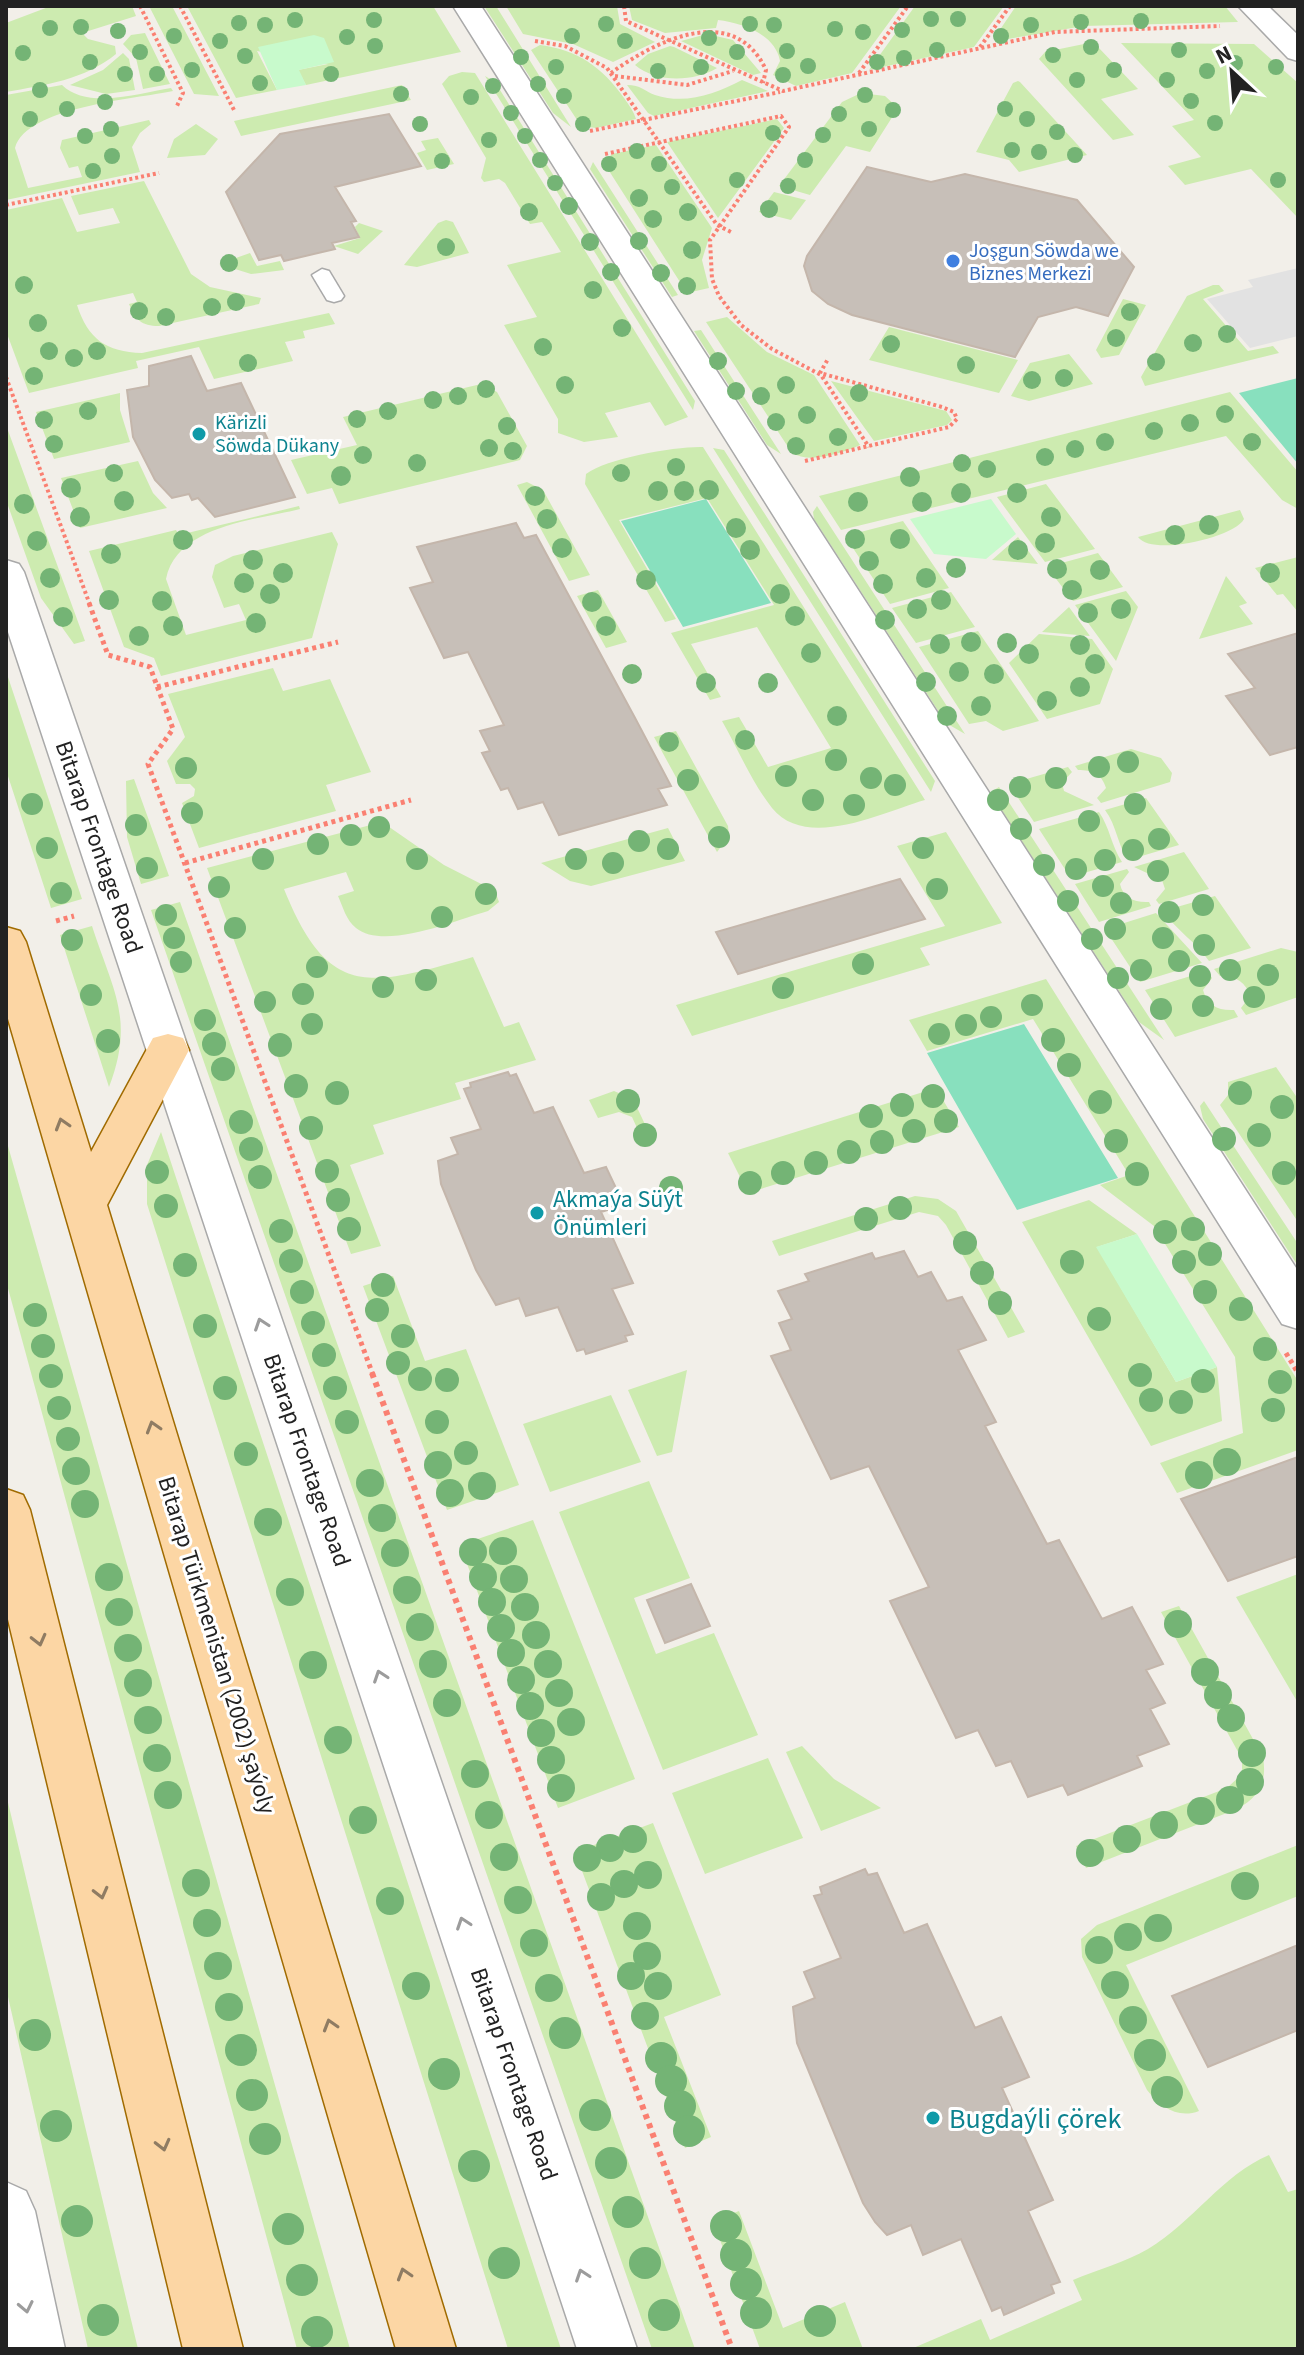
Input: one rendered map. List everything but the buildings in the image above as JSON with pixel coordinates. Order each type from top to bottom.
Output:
[{"type":"main road","name":"Bitarap Türkmenistan (2002) şaýoly","points":[[6,942],[426,2349]]},
{"type":"main road","points":[[86,1202],[168,1050]]},
{"type":"main road","points":[[6,1510],[15,1573],[213,2349]]},
{"type":"street","points":[[467,6],[1298,1310]]},
{"type":"street","points":[[1252,6],[1298,52]]},
{"type":"street","name":"Bitarap Frontage Road","points":[[6,572],[607,2349]]},
{"type":"street","points":[[6,2211],[35,2349]]},
{"type":"lane","points":[[322,275],[334,296]]},
{"type":"path","points":[[140,6],[183,93],[177,106]]},
{"type":"path","points":[[180,6],[234,110]]},
{"type":"path","points":[[624,6],[626,21],[783,91]]},
{"type":"path","points":[[858,75],[908,6]]},
{"type":"path","points":[[979,48],[1010,6]]},
{"type":"path","points":[[585,131],[1079,29],[1229,26]]},
{"type":"path","points":[[613,74],[668,41],[699,31],[731,35],[761,60],[767,74],[763,83]]},
{"type":"path","points":[[532,42],[565,46],[591,58],[613,74],[717,225],[733,233]]},
{"type":"path","points":[[613,74],[678,86],[712,80],[734,70]]},
{"type":"path","points":[[608,152],[781,116],[789,127],[717,225],[710,240],[711,284],[729,312],[772,350],[820,373],[942,407],[954,412],[956,422],[869,447],[820,373]]},
{"type":"path","points":[[6,205],[159,173]]},
{"type":"path","points":[[820,373],[828,359]]},
{"type":"path","points":[[6,377],[108,655],[150,667],[173,729],[148,764],[732,2349]]},
{"type":"path","points":[[157,687],[338,642]]},
{"type":"path","points":[[185,863],[411,800]]},
{"type":"green space","points":[[51,6],[132,6],[136,16],[82,33],[88,39],[115,46],[116,54],[104,63],[64,80],[6,92],[6,23]]},
{"type":"green space","points":[[149,6],[172,6],[219,96],[194,94]]},
{"type":"green space","points":[[187,6],[433,6],[461,52],[306,85],[298,70],[328,64],[257,51],[277,90],[236,98]]},
{"type":"green space","points":[[484,6],[496,6],[571,127],[553,113]]},
{"type":"green space","points":[[506,6],[617,6],[620,24],[655,42],[613,62],[573,44],[523,34]]},
{"type":"green space","points":[[629,6],[901,6],[852,73],[796,86],[773,75],[780,61],[777,52],[765,37],[756,32],[718,20],[716,28],[665,33],[632,20]]},
{"type":"green space","points":[[915,6],[1004,6],[974,47],[869,70]]},
{"type":"green space","points":[[1016,6],[1225,6],[1238,22],[1084,26],[996,41],[995,37]]},
{"type":"green space","points":[[145,33],[170,84],[143,89],[136,58],[123,44],[131,35]]},
{"type":"green space","points":[[707,34],[733,40],[761,73],[753,75],[681,41]]},
{"type":"green space","points":[[314,35],[324,38],[334,62],[299,70],[306,85],[277,90],[258,47]]},
{"type":"green space","points":[[1121,43],[1254,44],[1298,83],[1298,218],[1251,169],[1185,185],[1168,166],[1201,157],[1172,126],[1194,120]]},
{"type":"green space","points":[[1084,44],[1098,47],[1138,89],[1101,99],[1134,135],[1113,140],[1039,59],[1045,52]]},
{"type":"green space","points":[[540,45],[566,51],[598,69],[616,87],[636,119],[596,128],[581,126],[531,50]]},
{"type":"green space","points":[[670,46],[717,68],[697,76],[664,78],[635,65],[648,54]]},
{"type":"green space","points":[[123,53],[129,59],[135,90],[106,94],[70,85],[103,70]]},
{"type":"green space","points":[[462,72],[475,73],[688,417],[665,426],[650,402],[605,413],[618,437],[584,442],[558,433],[558,419],[504,325],[537,317],[507,265],[561,252],[542,222],[530,224],[505,183],[499,179],[484,182],[481,178],[486,158],[442,84],[449,76]]},
{"type":"green space","points":[[485,76],[495,82],[695,401],[693,410]]},
{"type":"green space","points":[[742,80],[768,91],[654,116],[648,113],[627,85],[678,99],[711,94]]},
{"type":"green space","points":[[1018,81],[1087,155],[1019,172],[1009,160],[976,152],[1013,83]]},
{"type":"green space","points":[[62,85],[73,93],[100,98],[171,88],[173,91],[60,114],[23,134],[15,148],[28,188],[82,177],[78,166],[69,168],[60,148],[62,140],[149,120],[151,124],[140,133],[132,147],[140,172],[6,200],[6,95]]},
{"type":"green space","points":[[402,85],[411,100],[241,136],[234,121]]},
{"type":"green space","points":[[861,93],[885,96],[898,108],[870,152],[846,146],[810,195],[779,186],[842,102]]},
{"type":"green space","points":[[777,119],[784,128],[718,218],[667,142]]},
{"type":"green space","points":[[196,124],[218,139],[205,155],[167,158],[174,139]]},
{"type":"green space","points":[[438,138],[454,164],[427,170],[417,153],[426,150],[421,141]]},
{"type":"green space","points":[[656,145],[712,228],[702,260],[709,288],[687,293],[604,163],[612,154]]},
{"type":"green space","points":[[593,162],[678,295],[672,297],[590,169]]},
{"type":"green space","points":[[144,181],[191,274],[210,287],[261,298],[259,304],[159,326],[148,325],[137,318],[129,304],[137,302],[133,293],[77,305],[87,327],[100,341],[118,350],[142,353],[329,313],[335,324],[303,331],[305,338],[285,342],[293,361],[214,379],[199,347],[136,361],[138,368],[29,393],[6,331],[6,210],[62,198],[77,232],[120,223],[113,208],[79,215],[71,196]]},
{"type":"green space","points":[[774,192],[806,200],[791,220],[759,212]]},
{"type":"green space","points":[[446,220],[453,222],[469,253],[417,267],[404,265],[438,223]]},
{"type":"green space","points":[[359,223],[383,231],[358,254],[334,246],[360,238],[355,227]]},
{"type":"green space","points":[[250,253],[257,266],[280,261],[284,270],[251,274],[219,264]]},
{"type":"green space","points":[[1219,285],[1224,291],[1203,299],[1248,351],[1273,346],[1279,353],[1145,386],[1141,377],[1187,296]]},
{"type":"green space","points":[[1123,299],[1146,305],[1119,355],[1101,358],[1096,350]]},
{"type":"green space","points":[[727,317],[767,352],[814,375],[860,445],[817,457],[808,458],[792,453],[706,322]]},
{"type":"green space","points":[[889,327],[1018,360],[999,393],[869,360]]},
{"type":"green space","points":[[701,330],[781,454],[767,445],[694,331]]},
{"type":"green space","points":[[1069,354],[1093,384],[1029,401],[1011,396],[1030,363]]},
{"type":"green space","points":[[1298,378],[1298,464],[1239,393]]},
{"type":"green space","points":[[831,381],[946,411],[952,420],[947,425],[874,441]]},
{"type":"green space","points":[[481,384],[497,392],[527,446],[520,460],[339,504],[332,488],[307,494],[291,460],[357,445],[343,417]]},
{"type":"green space","points":[[1230,392],[1298,472],[1298,509],[1282,500],[1226,436],[841,530],[819,496]]},
{"type":"green space","points":[[120,393],[120,410],[130,442],[54,459],[36,412]]},
{"type":"green space","points":[[6,425],[85,641],[74,644],[41,598],[6,500]]},
{"type":"green space","points":[[703,447],[925,800],[846,825],[805,827],[787,820],[772,808],[758,788],[722,721],[739,717],[768,767],[831,748],[757,627],[691,644],[721,697],[710,700],[671,633],[774,605],[707,498],[619,520],[676,619],[665,622],[585,484],[586,474],[609,463],[660,451]]},
{"type":"green space","points":[[713,448],[724,450],[935,781],[931,792]]},
{"type":"green space","points":[[138,461],[153,493],[167,508],[80,528],[61,478]]},
{"type":"green space","points":[[527,482],[543,490],[590,575],[569,581],[517,485]]},
{"type":"green space","points":[[1046,484],[1095,549],[1045,562],[997,497]]},
{"type":"green space","points":[[706,499],[771,603],[683,627],[621,521]]},
{"type":"green space","points":[[991,499],[1016,534],[986,559],[934,554],[910,519]]},
{"type":"green space","points":[[299,506],[300,509],[242,522],[202,536],[173,561],[166,579],[186,635],[246,620],[239,604],[224,608],[212,577],[215,565],[233,556],[332,532],[338,544],[312,638],[161,676],[154,658],[124,647],[89,551],[176,530],[179,535]]},
{"type":"green space","points":[[817,506],[965,734],[946,723],[814,519],[813,512]]},
{"type":"green space","points":[[1240,510],[1244,519],[1237,526],[1210,538],[1159,545],[1146,543],[1138,537]]},
{"type":"green space","points":[[903,521],[949,588],[890,604],[845,536]]},
{"type":"green space","points":[[1018,537],[1038,564],[992,560]]},
{"type":"green space","points":[[1098,553],[1123,587],[1073,601],[1047,567]]},
{"type":"green space","points":[[1298,557],[1298,612],[1283,594],[1277,595],[1255,568]]},
{"type":"green space","points":[[1226,576],[1247,603],[1239,606],[1253,624],[1199,639]]},
{"type":"green space","points":[[598,590],[627,642],[606,648],[577,596]]},
{"type":"green space","points":[[1126,591],[1138,607],[1116,661],[1075,605]]},
{"type":"green space","points":[[951,592],[975,627],[916,643],[892,608]]},
{"type":"green space","points":[[1069,607],[1090,636],[1042,632]]},
{"type":"green space","points":[[978,631],[1039,721],[1003,731],[986,721],[969,724],[919,647]]},
{"type":"green space","points":[[1039,634],[1092,639],[1113,669],[1100,704],[1047,719],[1009,663]]},
{"type":"green space","points":[[273,668],[283,691],[330,679],[371,772],[326,785],[336,811],[199,848],[182,803],[194,796],[195,789],[190,784],[176,784],[167,761],[185,737],[168,694]]},
{"type":"green space","points":[[6,671],[82,899],[51,908],[6,770]]},
{"type":"green space","points":[[676,731],[728,826],[729,836],[717,852],[654,737]]},
{"type":"green space","points":[[1131,749],[1161,758],[1172,773],[1170,782],[1101,803],[1097,798],[1106,788],[1102,779],[1075,766]]},
{"type":"green space","points":[[1068,767],[1072,772],[1062,783],[1064,791],[1094,805],[1034,822],[1009,784]]},
{"type":"green space","points":[[134,779],[169,876],[141,884],[127,837],[126,781]]},
{"type":"green space","points":[[999,787],[1164,1040],[1139,1022],[996,801],[994,790]]},
{"type":"green space","points":[[1146,798],[1179,845],[1128,860],[1105,810]]},
{"type":"green space","points":[[1099,812],[1122,862],[1070,877],[1039,829]]},
{"type":"green space","points":[[382,822],[444,865],[495,891],[499,902],[488,911],[420,932],[384,936],[368,934],[350,921],[338,896],[354,891],[346,872],[284,889],[301,925],[318,951],[336,967],[357,976],[380,978],[406,974],[473,957],[504,1027],[519,1022],[536,1060],[455,1083],[461,1099],[373,1125],[384,1154],[350,1165],[381,1246],[351,1254],[207,868]]},
{"type":"green space","points":[[668,828],[685,861],[591,886],[570,881],[541,863]]},
{"type":"green space","points":[[946,832],[1002,923],[920,948],[930,965],[692,1036],[676,1005],[945,926],[897,846]]},
{"type":"green space","points":[[1184,852],[1209,889],[1159,904],[1156,900],[1165,889],[1162,880],[1134,867]]},
{"type":"green space","points":[[1127,869],[1129,872],[1120,884],[1124,893],[1139,902],[1149,902],[1151,906],[1099,922],[1075,884]]},
{"type":"green space","points":[[1215,896],[1251,948],[1209,961],[1163,911]]},
{"type":"green space","points":[[180,902],[695,2349],[652,2349],[151,910]]},
{"type":"green space","points":[[1156,913],[1202,963],[1140,982],[1105,929]]},
{"type":"green space","points":[[92,926],[121,1023],[117,1063],[109,1087],[60,935]]},
{"type":"green space","points":[[1281,948],[1298,952],[1298,997],[1246,1015],[1241,1008],[1250,996],[1246,987],[1235,978],[1220,976],[1214,969]]},
{"type":"green space","points":[[1207,971],[1212,978],[1203,990],[1207,1000],[1218,1008],[1234,1010],[1238,1017],[1175,1037],[1145,990]]},
{"type":"green space","points":[[1046,979],[1298,1381],[1298,1450],[1177,1493],[1160,1463],[1243,1433],[1235,1357],[1154,1226],[1100,1185],[1129,1175],[1033,1019],[927,1051],[909,1020]]},
{"type":"green space","points":[[1024,1024],[1118,1178],[1017,1210],[927,1053]]},
{"type":"green space","points":[[1276,1067],[1298,1099],[1298,1222],[1220,1105],[1228,1095],[1228,1082]]},
{"type":"green space","points":[[936,1088],[959,1127],[748,1193],[728,1153]]},
{"type":"green space","points":[[614,1091],[633,1099],[651,1137],[642,1139],[632,1117],[619,1112],[598,1118],[589,1100]]},
{"type":"green space","points":[[1204,1101],[1298,1244],[1298,1266],[1203,1119],[1200,1106]]},
{"type":"green space","points":[[161,1132],[561,2349],[508,2349],[147,1204],[147,1165]]},
{"type":"green space","points":[[6,1139],[350,2349],[297,2349],[6,1281]]},
{"type":"green space","points":[[915,1196],[938,1199],[956,1211],[1025,1332],[1008,1338],[946,1225],[938,1216],[919,1212],[779,1256],[772,1241]]},
{"type":"green space","points":[[1089,1200],[1137,1234],[1097,1247],[1176,1382],[1217,1367],[1222,1421],[1151,1446],[1022,1222]]},
{"type":"green space","points":[[1137,1234],[1217,1367],[1176,1382],[1096,1247]]},
{"type":"green space","points":[[393,1276],[425,1361],[466,1349],[519,1485],[447,1510],[363,1286]]},
{"type":"green space","points":[[687,1370],[672,1452],[657,1456],[628,1390]]},
{"type":"green space","points":[[611,1395],[641,1462],[550,1492],[523,1424]]},
{"type":"green space","points":[[649,1481],[690,1578],[634,1598],[656,1654],[714,1633],[758,1735],[663,1770],[559,1512]]},
{"type":"green space","points":[[533,1520],[635,1779],[558,1808],[460,1545]]},
{"type":"green space","points":[[1298,1574],[1298,1703],[1236,1597]]},
{"type":"green space","points":[[1179,1606],[1263,1757],[1263,1781],[1256,1794],[1237,1809],[1086,1868],[1076,1846],[1227,1788],[1242,1774],[1242,1759],[1161,1612]]},
{"type":"green space","points":[[802,1746],[834,1779],[881,1808],[821,1831],[786,1752]]},
{"type":"green space","points":[[768,1758],[803,1838],[705,1874],[672,1793]]},
{"type":"green space","points":[[6,1794],[138,2349],[88,2349],[6,1988]]},
{"type":"green space","points":[[653,1823],[721,1995],[664,2017],[711,2137],[685,2148],[575,1852]]},
{"type":"green space","points":[[1298,1845],[1298,1896],[1126,1965],[1199,2111],[1184,2113],[1170,2110],[1147,2090],[1082,1957],[1081,1939],[1097,1925]]},
{"type":"green space","points":[[1269,2155],[1288,2192],[1298,2189],[1298,2349],[911,2349],[981,2319],[990,2340],[1082,2300],[1073,2280],[1148,2249],[1237,2174]]},
{"type":"green space","points":[[739,2211],[783,2328],[845,2302],[863,2349],[760,2349],[713,2221]]},
{"type":"shaded area","points":[[1298,268],[1298,336],[1250,348],[1207,299],[1253,287],[1248,280]]},
{"type":"place","name":"Joşgun Söwda we Biznes Merkezi","points":[[953,261]]},
{"type":"place","name":"Kärizli Söwda Dükany","points":[[199,434]]},
{"type":"place","name":"Akmaýa Süýt Önümleri","points":[[537,1213]]},
{"type":"place","name":"Bugdaýli çörek","points":[[933,2118]]}]
